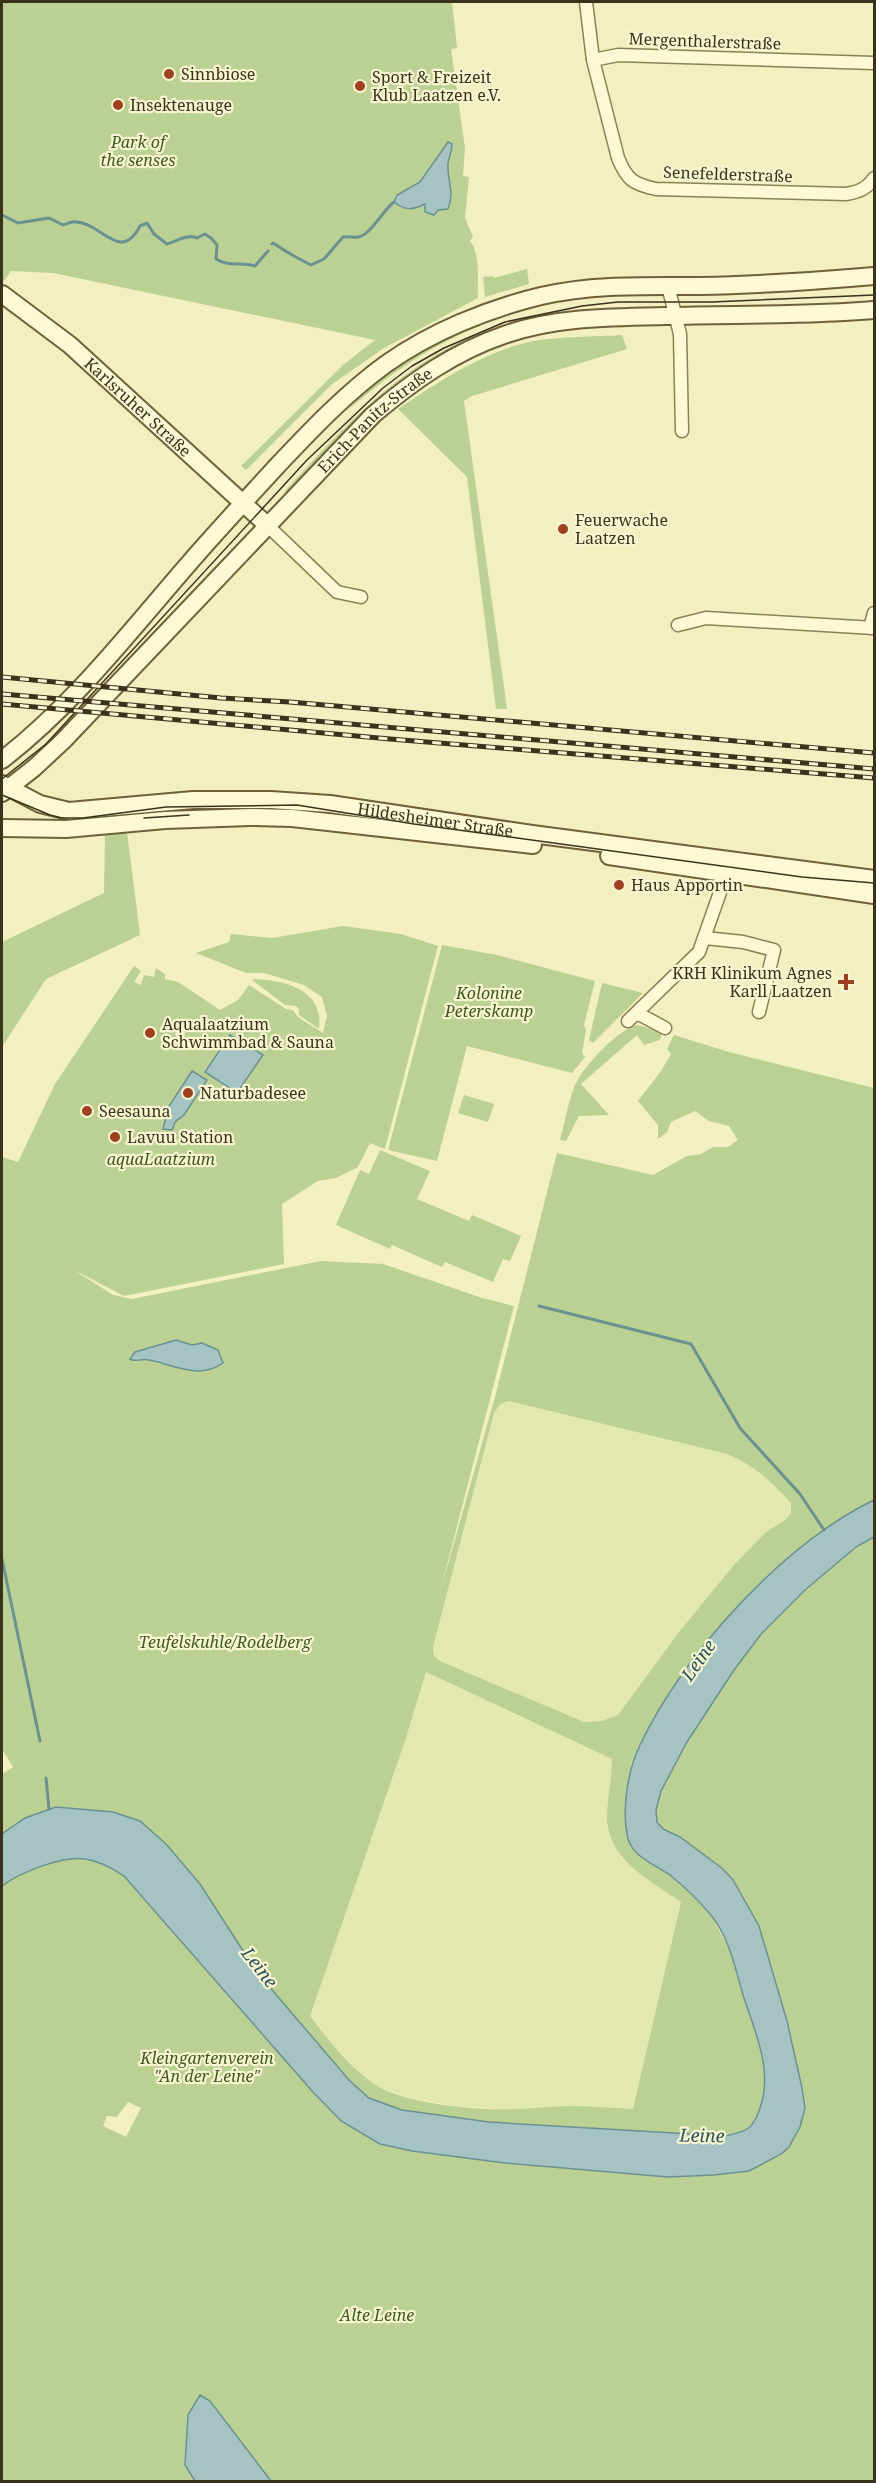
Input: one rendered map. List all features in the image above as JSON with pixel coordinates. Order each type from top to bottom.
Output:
[{"type":"main road","name":"Erich-Panitz-Straße","points":[[2,760],[46,724],[98,669],[242,503],[305,436],[386,364],[425,341],[475,317],[542,296],[584,288],[794,284],[874,276]]},
{"type":"main road","name":"Karlsruher Straße","points":[[2,294],[70,345],[268,526]]},
{"type":"main road","name":"Erich-Panitz-Straße","points":[[5,788],[63,741],[373,415],[404,388],[457,355],[506,334],[541,325],[596,318],[782,315],[874,310]]},
{"type":"main road","name":"Hildesheimer Straße","points":[[5,788],[40,804],[69,811],[194,800],[271,800],[330,804],[726,866],[874,895]]},
{"type":"main road","name":"Hildesheimer Straße","points":[[2,828],[66,829],[165,820],[292,818],[726,866],[874,879]]},
{"type":"street","points":[[586,2],[593,60]]},
{"type":"street","name":"Mergenthalerstraße","points":[[593,60],[618,55],[874,63]]},
{"type":"street","name":"Senefelderstraße","points":[[593,60],[621,165],[630,180],[641,186],[656,189],[846,194],[859,192],[874,178]]},
{"type":"street","points":[[668,285],[680,334],[682,431]]},
{"type":"street","points":[[268,526],[338,592],[361,597]]},
{"type":"street","points":[[678,625],[706,618],[872,628],[874,613]]},
{"type":"street","points":[[665,1028],[632,1017],[699,952],[726,866]]},
{"type":"street","points":[[705,938],[743,942],[774,950],[759,1012]]},
{"type":"green space","name":"Park of the senses","points":[[2,2],[452,2],[457,48],[451,49],[465,148],[463,176],[469,177],[465,218],[473,237],[470,241],[476,253],[478,298],[384,348],[331,385],[246,470],[241,466],[343,365],[375,340],[53,273],[11,271],[4,281],[2,279]]},
{"type":"green space","points":[[527,269],[529,284],[485,297],[483,277],[493,276],[494,278]]},
{"type":"green space","points":[[530,305],[531,309],[479,326],[433,349],[389,377],[347,411],[387,374],[431,345],[480,321]]},
{"type":"green space","points":[[534,319],[474,340],[290,496],[285,491],[350,422],[398,380],[424,362],[481,334]]},
{"type":"green space","points":[[622,335],[627,349],[472,396],[464,401],[507,709],[496,709],[467,477],[398,409],[460,370],[511,347],[551,339]]},
{"type":"green space","points":[[127,832],[140,935],[46,979],[2,1047],[2,942],[104,893],[105,834]]},
{"type":"green space","points":[[343,926],[401,934],[438,946],[385,1149],[370,1143],[358,1167],[336,1178],[318,1181],[282,1204],[284,1264],[124,1296],[74,1270],[113,1295],[132,1299],[321,1261],[383,1264],[482,1298],[514,1306],[439,1596],[495,1397],[557,1153],[653,1175],[687,1156],[701,1154],[713,1147],[728,1147],[738,1140],[729,1126],[709,1121],[695,1111],[671,1122],[667,1132],[658,1139],[658,1125],[638,1101],[671,1054],[667,1049],[674,1035],[729,1052],[874,1088],[874,1500],[817,1535],[777,1568],[734,1611],[696,1657],[660,1709],[638,1747],[630,1777],[626,1818],[641,1858],[669,1875],[692,1894],[712,1917],[735,1960],[765,2064],[765,2096],[757,2117],[750,2127],[740,2133],[725,2136],[489,2122],[402,2110],[369,2098],[349,2080],[256,1971],[200,1884],[166,1844],[7,1831],[2,1834],[2,1774],[13,1767],[2,1749],[2,1157],[18,1162],[55,1084],[134,966],[141,971],[134,982],[141,985],[144,975],[154,977],[156,968],[165,974],[165,979],[178,982],[220,1010],[238,1000],[249,985],[286,1009],[293,1010],[298,1017],[323,1033],[327,1016],[322,997],[304,985],[264,973],[246,973],[196,953],[229,942],[231,934],[272,938]],"holes":[[[176,1340],[192,1345],[202,1343],[218,1350],[223,1363],[159,1364],[147,1359],[135,1362],[135,1352]],[[509,1401],[727,1454],[762,1474],[791,1503],[791,1513],[785,1520],[766,1532],[734,1565],[679,1632],[618,1715],[602,1721],[584,1722],[440,1661],[434,1656],[433,1647],[494,1413],[500,1404]],[[426,1672],[612,1759],[607,1819],[615,1847],[623,1858],[645,1878],[681,1902],[633,2109],[569,2106],[482,2109],[443,2105],[405,2097],[376,2085],[357,2070],[310,2016],[405,1741]]]},
{"type":"green space","name":"Kolonine Peterskamp","points":[[442,945],[497,955],[595,981],[584,1025],[586,1030],[582,1053],[585,1057],[572,1073],[467,1046],[437,1161],[388,1150]]},
{"type":"green space","points":[[252,980],[280,982],[301,990],[316,1005],[319,1029],[299,1015],[299,1009],[296,1006],[285,1005]]},
{"type":"green space","points":[[602,983],[643,993],[593,1043],[589,1040]]},
{"type":"green space","points":[[638,1025],[662,1032],[660,1040],[644,1045],[637,1035],[581,1084],[609,1115],[579,1116],[566,1141],[560,1140],[570,1098],[579,1077],[593,1059],[621,1033]]},
{"type":"green space","points":[[464,1095],[494,1104],[488,1122],[458,1113]]},
{"type":"green space","points":[[380,1150],[430,1171],[417,1199],[469,1221],[472,1215],[521,1236],[510,1261],[503,1259],[493,1282],[445,1262],[442,1267],[392,1245],[390,1249],[336,1225],[360,1170],[369,1174]]},
{"type":"green space","points":[[509,1401],[727,1454],[740,1459],[774,1483],[791,1503],[791,1513],[785,1520],[766,1532],[618,1715],[602,1721],[584,1722],[440,1661],[434,1656],[433,1647],[494,1412],[500,1404]]},
{"type":"green space","points":[[874,1537],[874,2481],[2,2481],[2,1886],[42,1866],[76,1858],[101,1863],[124,1876],[312,2091],[341,2121],[380,2144],[412,2151],[505,2163],[668,2177],[714,2175],[789,2147],[800,2127],[805,2108],[787,2021],[759,1926],[733,1880],[680,1837],[663,1829],[657,1822],[656,1810],[661,1791],[687,1742],[734,1670],[762,1633],[805,1590],[856,1547]],"holes":[[[128,2102],[141,2108],[126,2137],[103,2126],[107,2116],[117,2117]]]},
{"type":"green space","points":[[426,1672],[612,1759],[617,1852],[631,1866],[681,1902],[634,2109],[569,2106],[512,2110],[454,2106],[410,2098],[378,2086],[360,2073],[330,2043],[309,2016],[405,1741]]},
{"type":"water","points":[[448,142],[452,144],[452,149],[448,164],[451,197],[448,209],[438,210],[434,215],[425,212],[425,204],[409,209],[394,202],[397,195],[420,182]]},
{"type":"water","points":[[230,1035],[263,1055],[237,1093],[205,1072]]},
{"type":"water","name":"Naturbadesee","points":[[192,1071],[207,1080],[184,1115],[175,1122],[172,1130],[163,1129],[169,1106]]},
{"type":"water","points":[[176,1340],[192,1345],[202,1343],[218,1350],[223,1363],[214,1368],[196,1371],[149,1360],[130,1359],[135,1352]]},
{"type":"water","name":"Leine","points":[[874,1500],[874,1537],[856,1547],[805,1590],[762,1633],[734,1670],[687,1742],[661,1791],[656,1810],[657,1822],[663,1829],[680,1837],[723,1869],[733,1880],[759,1926],[787,2021],[805,2108],[800,2127],[789,2147],[781,2154],[749,2171],[668,2177],[505,2163],[412,2151],[380,2144],[341,2121],[312,2091],[124,1876],[101,1863],[76,1858],[42,1866],[2,1886],[2,1834],[25,1818],[56,1807],[113,1812],[140,1821],[166,1844],[200,1884],[256,1971],[349,2080],[369,2098],[402,2110],[489,2122],[725,2136],[744,2131],[751,2125],[759,2111],[765,2082],[764,2068],[758,2040],[731,1954],[717,1923],[701,1904],[671,1876],[633,1849],[627,1834],[625,1812],[629,1777],[640,1745],[659,1710],[709,1639],[739,1605],[805,1544],[840,1519]]},
{"type":"water","points":[[200,2395],[210,2401],[271,2481],[195,2481],[185,2465],[188,2415]]},
{"type":"waterway","points":[[272,244],[311,265],[324,259],[343,237],[358,237],[367,232],[394,202]]},
{"type":"waterway","points":[[2,215],[18,223],[49,218],[63,225],[71,222],[85,224],[118,242],[125,242],[133,237],[140,226],[147,223],[154,234],[167,244],[186,237],[197,238],[205,234],[217,245],[216,259],[230,264],[255,266],[268,251]]},
{"type":"waterway","points":[[539,1306],[691,1344],[740,1428],[800,1494],[824,1530]]},
{"type":"waterway","points":[[2,1559],[40,1741]]},
{"type":"waterway","points":[[46,1778],[49,1809]]},
{"type":"tram line","points":[[2,779],[46,744],[307,460],[383,388],[412,366],[444,348],[505,322],[582,306],[618,302],[712,302],[874,295]]},
{"type":"tram line","points":[[2,795],[62,818],[83,818],[166,807],[297,805],[414,824],[802,877],[874,883]]},
{"type":"tram line","points":[[144,818],[189,815]]},
{"type":"railway","points":[[2,677],[221,698],[290,702],[874,753]]},
{"type":"railway","points":[[2,694],[874,769]]},
{"type":"railway","points":[[2,704],[390,739],[874,778]]},
{"type":"place","name":"Sinnbiose","points":[[169,74]]},
{"type":"place","name":"Sport & Freizeit Klub Laatzen e.V.","points":[[360,86]]},
{"type":"place","name":"Insektenauge","points":[[118,105]]},
{"type":"place","name":"Feuerwache Laatzen","points":[[563,529]]},
{"type":"place","name":"Haus Apportin","points":[[619,885]]},
{"type":"place","name":"KRH Klinikum Agnes Karll Laatzen","points":[[846,982]]},
{"type":"place","name":"Aqualaatzium Schwimmbad & Sauna","points":[[150,1033]]},
{"type":"place","name":"Naturbadesee","points":[[188,1093]]},
{"type":"place","name":"Seesauna","points":[[87,1111]]},
{"type":"place","name":"Lavuu Station","points":[[115,1137]]},
{"type":"park label","name":"aquaLaatzium","points":[[161,1159]]},
{"type":"park label","name":"Teufelskuhle/Rodelberg","points":[[225,1642]]},
{"type":"park label","name":"Kleingartenverein \"An der Leine\"","points":[[207,2067]]},
{"type":"park label","name":"Alte Leine","points":[[377,2315]]}]
